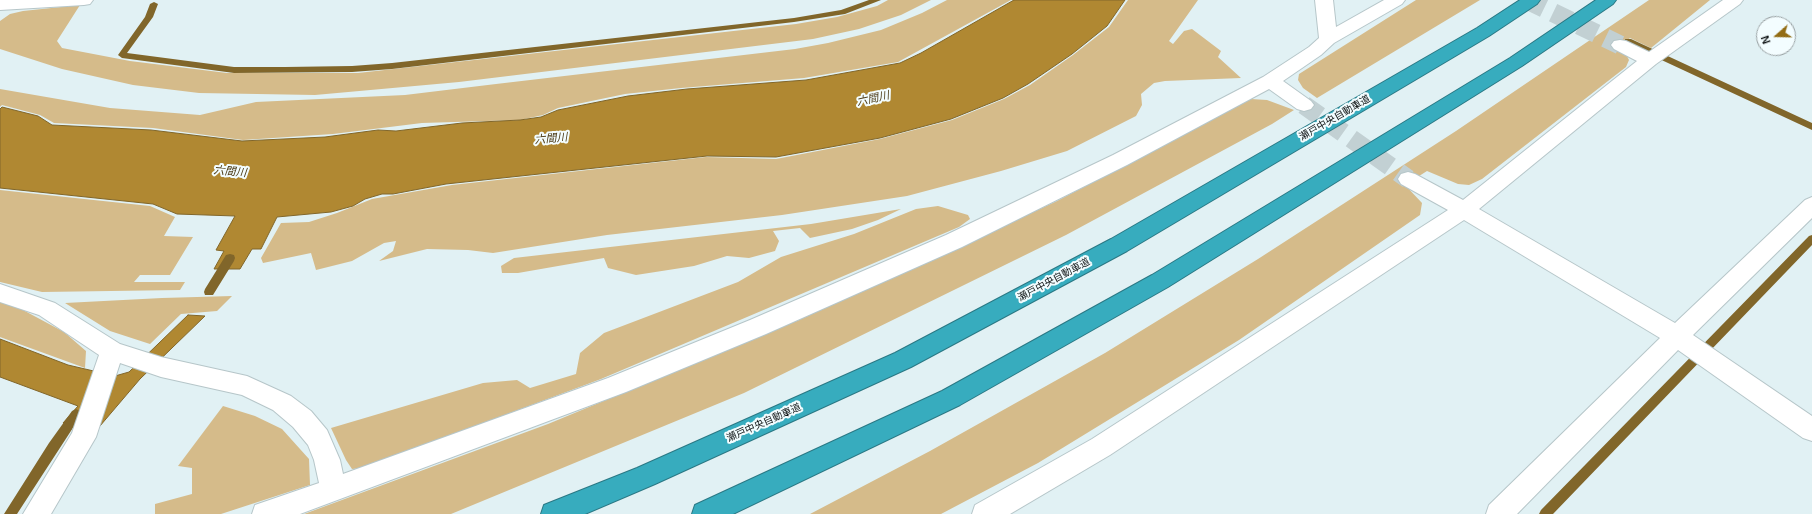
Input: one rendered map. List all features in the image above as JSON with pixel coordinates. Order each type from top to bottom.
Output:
[{"type":"highway","name":"瀬戸中央自動車道","points":[[554,514],[646,476],[903,360],[1119,245],[1483,32],[1531,0]]},
{"type":"highway","points":[[705,514],[951,398],[1160,281],[1516,62],[1607,0]]},
{"type":"street","points":[[0,5],[84,0]]},
{"type":"street","points":[[1324,0],[1328,39]]},
{"type":"street","points":[[264,514],[334,490],[617,386],[868,280],[954,241],[1120,160],[1270,81],[1316,51],[1328,39],[1396,0]]},
{"type":"street","points":[[985,514],[1101,447],[1464,210],[1655,56],[1734,0]]},
{"type":"street","points":[[1620,45],[1655,56]]},
{"type":"street","points":[[1270,81],[1304,105]]},
{"type":"street","points":[[1408,180],[1464,210],[1684,340],[1812,430]]},
{"type":"street","points":[[1499,514],[1684,340],[1812,206]]},
{"type":"street","points":[[0,293],[47,309],[109,360],[136,358],[161,367],[247,386],[282,403],[302,419],[318,438],[327,460],[334,490]]},
{"type":"street","points":[[36,514],[83,436],[109,360]]},
{"type":"shaded area","points":[[888,0],[931,0],[901,15],[859,29],[813,39],[459,82],[315,95],[199,93],[133,85],[62,69],[0,49],[0,21],[10,14],[23,11],[80,5],[57,41],[62,48],[130,61],[227,73],[358,73],[796,24],[837,17],[877,6]]},
{"type":"shaded area","points":[[947,0],[1011,0],[898,62],[804,78],[625,94],[558,108],[543,115],[520,120],[422,123],[333,134],[243,140],[153,128],[54,123],[40,115],[2,105],[0,107],[0,89],[110,108],[200,115],[256,102],[405,95],[795,49],[828,43],[881,30],[922,13]]},
{"type":"shaded area","points":[[1128,0],[1198,0],[1169,41],[1173,44],[1184,31],[1192,29],[1221,51],[1218,57],[1241,78],[1165,81],[1154,83],[1141,94],[1142,105],[1136,116],[1067,151],[1001,171],[907,196],[782,215],[607,235],[493,253],[468,250],[427,249],[379,261],[393,251],[396,241],[384,243],[352,261],[316,270],[311,253],[263,263],[261,258],[281,223],[309,222],[372,199],[452,185],[706,157],[776,159],[880,139],[952,120],[1004,99],[1030,85],[1073,55],[1109,27]]},
{"type":"shaded area","points":[[1416,0],[1480,0],[1317,98],[1303,88],[1298,80],[1299,74]]},
{"type":"shaded area","points":[[1649,0],[1710,0],[1651,48],[1630,38],[1618,48],[1626,54],[1629,60],[1626,67],[1482,179],[1469,185],[1458,184],[1427,171],[1405,185],[1422,203],[1420,215],[1239,340],[1038,463],[941,514],[810,514],[930,451],[1105,353],[1258,259],[1456,131]]},
{"type":"shaded area","points":[[1251,99],[1267,100],[1294,110],[1272,124],[1066,235],[744,393],[451,514],[304,514],[548,424],[799,320],[1057,201]]},
{"type":"shaded area","points":[[0,190],[150,206],[175,217],[164,236],[193,237],[170,275],[140,275],[134,282],[185,282],[180,290],[42,292],[0,282]]},
{"type":"shaded area","points":[[938,206],[968,215],[970,219],[959,227],[601,379],[363,468],[352,469],[346,460],[331,428],[483,383],[517,380],[530,388],[576,374],[580,353],[604,333],[738,282],[781,257],[854,234],[916,209]]},
{"type":"shaded area","points":[[901,209],[878,220],[852,229],[810,238],[800,228],[773,231],[779,241],[775,251],[749,258],[727,256],[694,266],[636,275],[608,268],[604,258],[518,273],[502,273],[501,266],[514,258],[811,224]]},
{"type":"shaded area","points":[[232,296],[217,311],[181,314],[150,344],[110,331],[65,303],[162,298]]},
{"type":"shaded area","points":[[0,302],[23,310],[64,332],[86,351],[85,368],[0,337]]},
{"type":"shaded area","points":[[223,406],[255,416],[282,429],[309,459],[310,485],[221,514],[155,514],[155,504],[192,494],[192,468],[178,466]]},
{"type":"water","name":"六間川","points":[[1014,0],[1125,0],[1107,26],[1072,54],[1028,84],[1003,98],[951,119],[880,138],[776,157],[707,156],[446,184],[393,194],[382,194],[365,199],[353,206],[331,212],[277,217],[261,249],[252,249],[240,269],[214,269],[224,251],[216,250],[235,216],[177,214],[153,204],[0,188],[0,109],[2,107],[38,116],[52,125],[151,130],[242,141],[325,137],[378,130],[396,131],[462,123],[520,120],[541,117],[558,110],[628,96],[687,89],[806,80],[900,63],[921,53]]},
{"type":"water","points":[[188,315],[205,316],[140,379],[94,433],[63,423],[78,406],[0,377],[0,339],[68,365],[115,376],[129,372]]},
{"type":"waterway","points":[[154,4],[149,17],[122,55],[234,70],[285,70],[352,69],[392,66],[794,20],[842,12],[877,0]]},
{"type":"waterway","points":[[1628,41],[1812,127]]},
{"type":"waterway","points":[[1545,514],[1812,239]]},
{"type":"waterway","points":[[209,292],[230,258]]},
{"type":"waterway","points":[[10,514],[76,414]]},
{"type":"tunnel","points":[[1527,0],[1620,45]]},
{"type":"tunnel","points":[[1304,105],[1408,179]]}]
